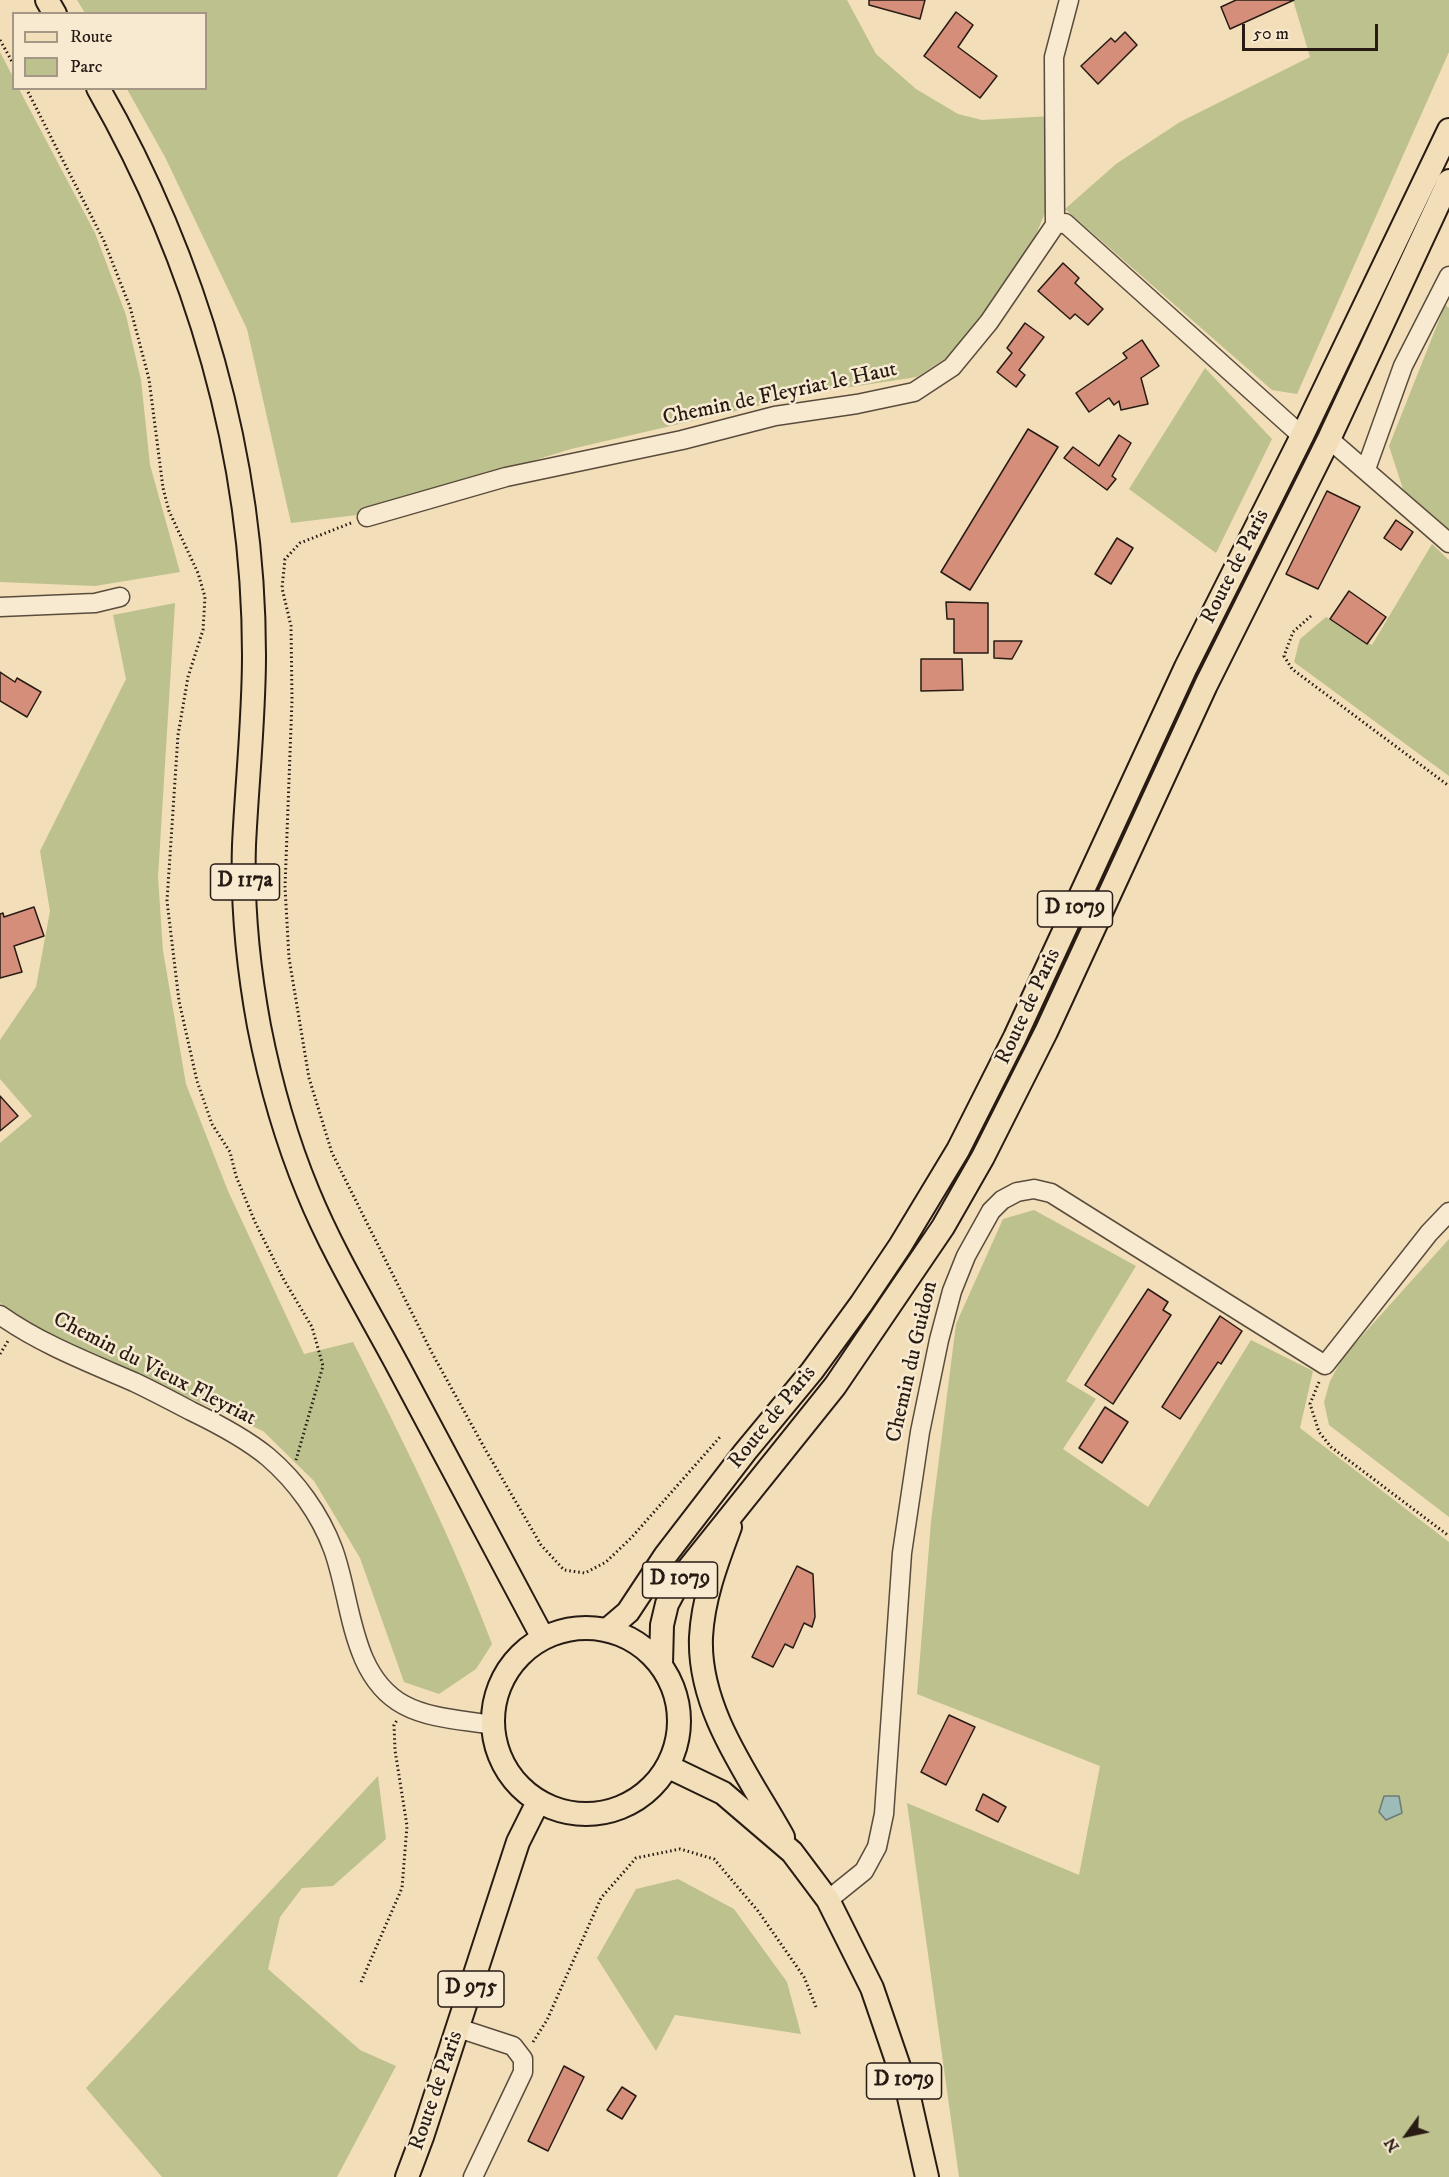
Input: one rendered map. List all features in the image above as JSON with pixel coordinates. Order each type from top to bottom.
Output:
[{"type":"main road","name":"D 117a","points":[[99,90],[152,191],[176,248],[218,376],[234,447],[244,506],[252,583],[254,656],[244,849],[245,920],[250,971],[271,1078],[305,1183],[327,1231],[543,1638]]},
{"type":"main road","name":"Route de Paris","points":[[607,1630],[628,1612],[665,1556],[745,1452],[812,1371],[861,1304],[900,1246],[958,1150],[1016,1037],[1186,667],[1302,436],[1449,130]]},
{"type":"main road","name":"Route de Paris","points":[[661,1664],[662,1625],[667,1604],[681,1578],[835,1386],[943,1227],[983,1157],[1046,1032],[1206,685],[1329,439],[1449,181]]},
{"type":"main road","points":[[736,1511],[713,1574],[705,1607],[701,1638],[705,1675],[714,1709],[733,1749],[792,1852]]},
{"type":"main road","points":[[580,1628],[607,1630],[625,1636],[638,1644],[661,1664],[675,1689],[680,1715],[678,1742],[669,1767],[654,1787],[634,1803],[611,1812],[586,1815],[561,1812],[538,1802],[523,1791],[506,1769],[495,1743],[492,1725],[497,1695],[509,1668],[522,1653],[543,1638],[558,1632],[580,1628]]},
{"type":"main road","name":"D 1079","points":[[669,1767],[723,1793],[792,1852],[828,1900],[872,1988],[908,2093],[927,2177]]},
{"type":"main road","name":"Route de Paris","points":[[407,2177],[518,1842],[538,1802]]},
{"type":"street","points":[[1069,0],[1054,57],[1055,225],[1065,223],[1302,436]]},
{"type":"street","name":"Chemin de Fleyriat le Haut","points":[[367,517],[506,477],[682,440],[775,416],[857,404],[914,392],[952,367],[989,321],[1055,225]]},
{"type":"street","points":[[1366,469],[1403,366],[1449,276]]},
{"type":"street","points":[[1329,439],[1449,543]]},
{"type":"street","points":[[0,608],[95,603],[120,597]]},
{"type":"street","name":"Chemin du Guidon","points":[[828,1900],[864,1871],[877,1847],[884,1814],[902,1553],[920,1432],[939,1340],[952,1291],[966,1256],[991,1212],[1002,1200],[1017,1192],[1034,1189],[1051,1193],[1325,1365]]},
{"type":"street","points":[[1325,1365],[1429,1233],[1449,1212]]},
{"type":"street","name":"Chemin du Vieux Fleyriat","points":[[0,1315],[47,1344],[137,1384],[232,1431],[267,1457],[291,1479],[323,1526],[333,1548],[359,1647],[371,1673],[386,1693],[423,1714],[492,1725]]},
{"type":"street","points":[[458,2028],[513,2046],[523,2059],[523,2072],[472,2177]]},
{"type":"path","points":[[0,40],[12,61]]},
{"type":"path","points":[[27,90],[104,241],[130,307],[149,379],[163,488],[169,511],[198,573],[205,597],[203,630],[188,677],[178,735],[166,901],[179,1001],[197,1081],[212,1124],[230,1152],[236,1176],[255,1222],[284,1280],[312,1327],[323,1366],[291,1479]]},
{"type":"path","points":[[367,517],[300,543],[285,559],[282,588],[291,626],[292,700],[285,887],[289,958],[309,1078],[332,1153],[432,1353],[485,1449],[541,1545],[564,1570],[585,1573],[606,1562],[632,1537],[720,1437]]},
{"type":"path","points":[[1311,616],[1293,632],[1284,656],[1292,669],[1449,786]]},
{"type":"path","points":[[1325,1365],[1310,1404],[1318,1432],[1331,1447],[1449,1536]]},
{"type":"path","points":[[361,1983],[402,1888],[407,1826],[395,1750],[394,1725],[404,1705]]},
{"type":"path","points":[[523,2059],[547,2020],[601,1898],[636,1858],[680,1849],[714,1859],[758,1911],[791,1958],[804,1977],[816,2007]]},
{"type":"green space","points":[[77,0],[847,0],[876,54],[916,89],[958,114],[982,120],[1051,116],[1048,205],[1029,252],[980,321],[952,354],[917,377],[818,392],[571,449],[357,515],[291,523],[247,329],[165,157],[128,90],[207,90],[207,12],[84,12]]},
{"type":"green space","points":[[1293,0],[1449,0],[1449,52],[1297,394],[1272,390],[1065,209],[1116,164],[1180,122],[1310,57]]},
{"type":"green space","points":[[0,52],[12,75],[12,90],[20,90],[95,233],[126,315],[141,380],[150,465],[180,572],[95,586],[0,582]]},
{"type":"green space","points":[[1445,305],[1449,308],[1449,531],[1403,489],[1389,446]]},
{"type":"green space","points":[[1205,368],[1272,439],[1216,553],[1129,489]]},
{"type":"green space","points":[[1432,544],[1449,560],[1449,776],[1294,662],[1300,639],[1326,617],[1372,645]]},
{"type":"green space","points":[[175,603],[158,877],[163,951],[186,1084],[228,1191],[304,1354],[353,1342],[427,1491],[477,1605],[492,1644],[476,1669],[439,1694],[404,1682],[360,1558],[314,1481],[263,1431],[48,1334],[0,1303],[0,1143],[32,1116],[0,1079],[0,1040],[36,987],[50,911],[40,851],[126,679],[113,615]]},
{"type":"green space","points":[[1034,1210],[1136,1266],[1066,1381],[1096,1399],[1063,1449],[1148,1507],[1251,1340],[1313,1371],[1300,1428],[1449,1542],[1449,2177],[959,2177],[907,1803],[1079,1875],[1100,1766],[917,1694],[931,1522],[956,1324],[1003,1219]]},
{"type":"green space","points":[[1449,1239],[1449,1517],[1329,1425],[1324,1402],[1330,1381],[1343,1357]]},
{"type":"green space","points":[[378,1776],[386,1839],[333,1886],[302,1888],[280,1917],[268,1969],[360,2050],[396,2066],[337,2177],[162,2177],[86,2088]]},
{"type":"green space","points":[[678,1879],[734,1909],[787,1982],[801,2034],[675,2015],[656,2051],[597,1958],[636,1889]]},
{"type":"water","points":[[1384,1796],[1399,1796],[1402,1813],[1386,1820],[1379,1812]]},
{"type":"building","points":[[869,0],[925,0],[920,19],[869,5]]},
{"type":"building","points":[[1236,0],[1294,0],[1230,29],[1221,7]]},
{"type":"building","points":[[956,12],[973,25],[958,47],[997,76],[980,98],[924,56]]},
{"type":"building","points":[[1125,32],[1137,45],[1098,84],[1081,66],[1111,38],[1115,42]]},
{"type":"building","points":[[1063,263],[1079,278],[1075,283],[1103,309],[1088,325],[1075,314],[1070,319],[1038,291]]},
{"type":"building","points":[[1025,323],[1044,337],[1019,370],[1025,375],[1016,387],[997,372],[1012,353],[1007,348]]},
{"type":"building","points":[[1142,340],[1159,366],[1141,378],[1148,404],[1121,410],[1119,401],[1114,405],[1109,398],[1089,412],[1076,393],[1127,358],[1123,353]]},
{"type":"building","points":[[1028,429],[1058,447],[970,590],[941,572]]},
{"type":"building","points":[[1119,435],[1131,443],[1112,476],[1116,479],[1107,490],[1064,458],[1073,447],[1099,466]]},
{"type":"building","points":[[1327,491],[1360,507],[1318,589],[1286,574]]},
{"type":"building","points":[[1396,520],[1413,532],[1401,550],[1384,538]]},
{"type":"building","points":[[1117,538],[1133,548],[1111,584],[1095,574]]},
{"type":"building","points":[[1349,591],[1386,617],[1367,644],[1330,619]]},
{"type":"building","points":[[946,602],[988,603],[988,653],[954,653],[954,619],[947,619]]},
{"type":"building","points":[[994,641],[1022,641],[1012,659],[994,658]]},
{"type":"building","points":[[921,659],[962,659],[963,690],[921,691]]},
{"type":"building","points":[[0,672],[15,682],[17,678],[41,692],[27,717],[0,701]]},
{"type":"building","points":[[34,907],[44,936],[14,946],[22,972],[0,978],[0,914],[3,913],[4,917]]},
{"type":"building","points":[[0,1096],[18,1116],[0,1131]]},
{"type":"building","points":[[1148,1289],[1168,1302],[1163,1310],[1171,1315],[1113,1404],[1085,1385]]},
{"type":"building","points":[[1220,1316],[1242,1331],[1221,1364],[1218,1362],[1180,1419],[1162,1407]]},
{"type":"building","points":[[1105,1407],[1128,1422],[1102,1463],[1079,1448]]},
{"type":"building","points":[[797,1566],[813,1574],[815,1617],[812,1627],[804,1623],[793,1648],[785,1644],[773,1667],[752,1657]]},
{"type":"building","points":[[949,1715],[975,1727],[946,1785],[921,1772]]},
{"type":"building","points":[[983,1794],[1006,1807],[998,1822],[976,1810]]},
{"type":"building","points":[[564,2066],[584,2077],[548,2151],[528,2141]]},
{"type":"building","points":[[622,2087],[636,2096],[622,2119],[607,2110]]}]
